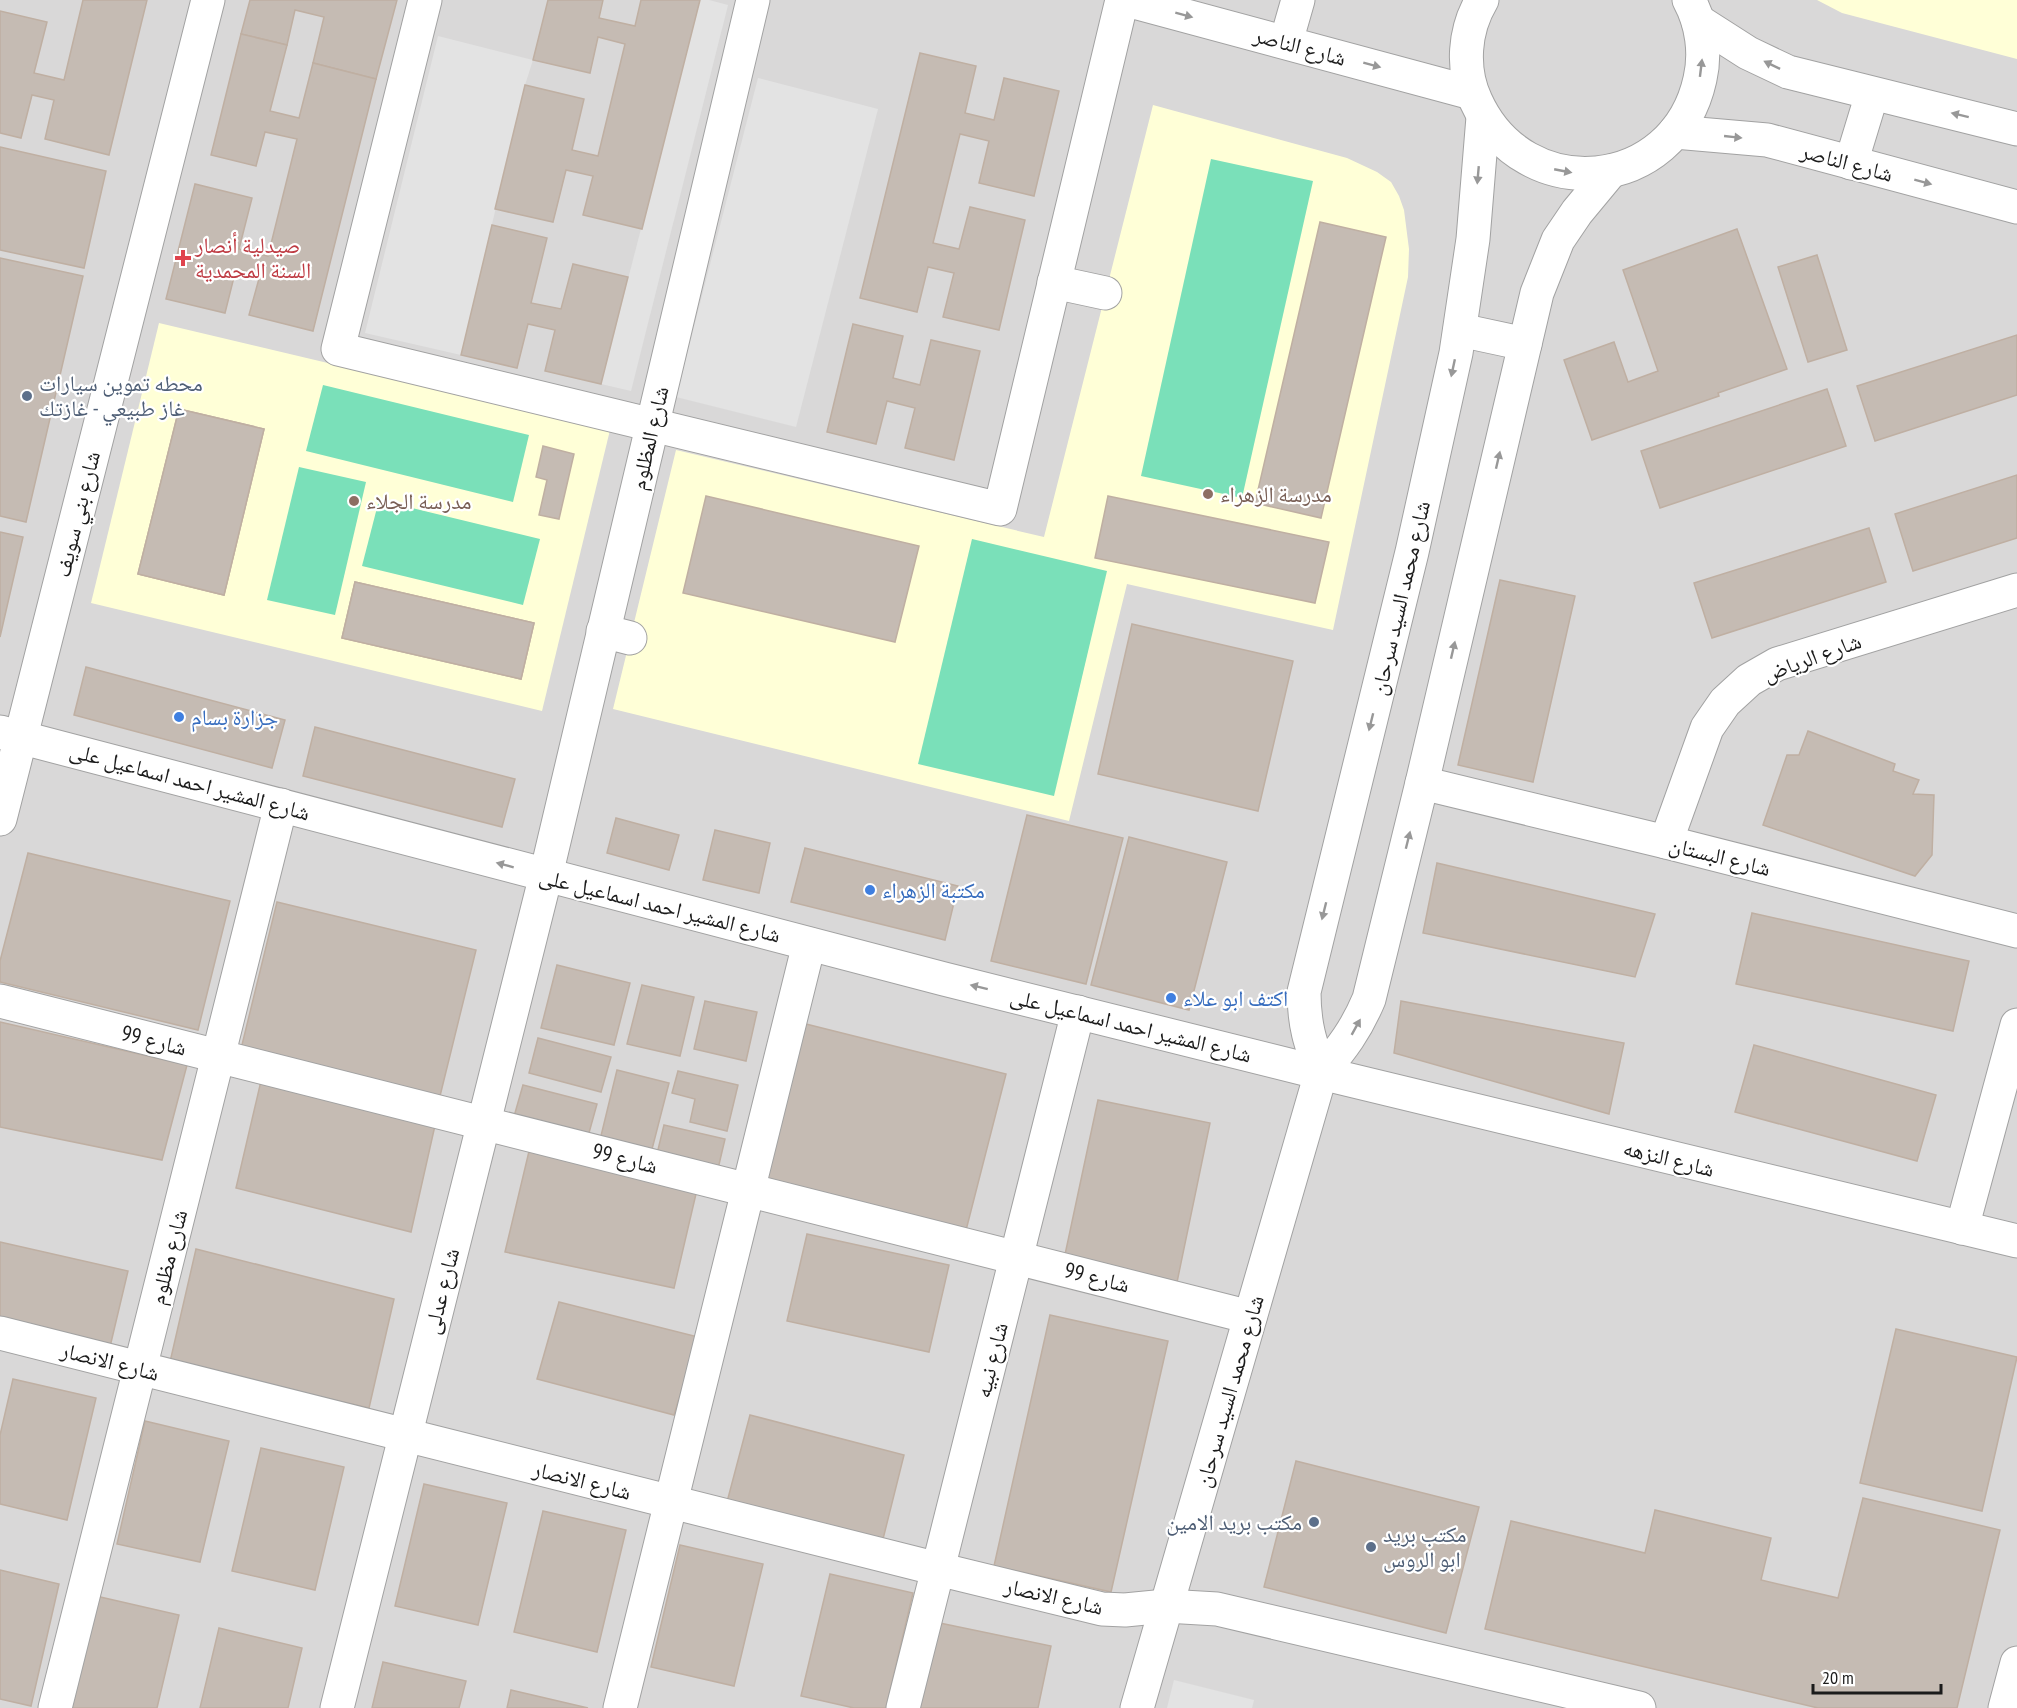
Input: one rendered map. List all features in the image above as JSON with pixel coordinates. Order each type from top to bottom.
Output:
[{"type":"street","name":"شارع بني سويف","points":[[0,819],[10,734],[208,0]]},
{"type":"street","points":[[425,0],[339,349],[1000,509],[1122,0]]},
{"type":"street","name":"شارع المظلوم","points":[[546,875],[617,635],[652,424],[753,0]]},
{"type":"street","name":"شارع الناصر","points":[[1127,0],[1286,42],[1477,105]]},
{"type":"street","points":[[1286,42],[1298,0]]},
{"type":"street","points":[[1482,0],[1468,35],[1466,64],[1477,105],[1504,142],[1517,153],[1538,165],[1570,173],[1586,174],[1611,171],[1635,163],[1657,150],[1675,132],[1688,113],[1698,91],[1703,68],[1703,44],[1693,10]]},
{"type":"street","points":[[1693,10],[1748,53],[1788,72],[2017,129]]},
{"type":"street","points":[[1851,163],[1872,94]]},
{"type":"street","name":"شارع محمد السيد سرحان","points":[[1321,1073],[1304,1018],[1304,992],[1412,552],[1460,330],[1473,239],[1477,105]]},
{"type":"street","name":"شارع الناصر","points":[[1675,132],[1767,140],[2017,207]]},
{"type":"street","name":"شارع محمد السيد سرحان","points":[[1137,1708],[1321,1073],[1346,1044],[1369,999],[1537,293],[1558,240],[1577,212],[1611,171]]},
{"type":"street","points":[[1054,282],[1106,293]]},
{"type":"street","points":[[1460,330],[1525,344]]},
{"type":"street","name":"شارع الرياض","points":[[1666,842],[1707,728],[1725,702],[1749,680],[1777,664],[2017,590]]},
{"type":"street","name":"شارع المشير احمد اسماعيل على","points":[[10,734],[809,944],[1321,1073]]},
{"type":"street","name":"شارع البستان","points":[[1422,783],[2017,931]]},
{"type":"street","name":"شارع مظلوم","points":[[55,1708],[281,805]]},
{"type":"street","name":"شارع عدلى","points":[[337,1708],[546,875]]},
{"type":"street","points":[[620,1708],[809,944]]},
{"type":"street","name":"شارع 99","points":[[0,1001],[1250,1317]]},
{"type":"street","name":"شارع نبيه","points":[[903,1708],[1078,1012]]},
{"type":"street","points":[[1962,1228],[2017,1025]]},
{"type":"street","name":"شارع النزهه","points":[[1321,1073],[2017,1241]]},
{"type":"street","name":"شارع الانصار","points":[[0,1333],[1102,1609],[1125,1610],[1166,1606],[1217,1610],[1639,1708]]},
{"type":"street","points":[[2005,1708],[2017,1663]]},
{"type":"shaded area","points":[[0,0],[2017,0],[2017,1708],[0,1708]]},
{"type":"shaded area","points":[[700,0],[728,5],[631,391],[601,384]]},
{"type":"shaded area","points":[[1817,0],[2017,0],[2017,59],[1842,13]]},
{"type":"shaded area","points":[[438,36],[533,60],[525,85],[461,355],[365,333]]},
{"type":"shaded area","points":[[758,78],[878,109],[796,427],[676,397]]},
{"type":"shaded area","name":"مدرسة الزهراء","points":[[1153,105],[1347,158],[1377,172],[1391,182],[1404,210],[1409,249],[1408,277],[1333,630],[1127,584],[1069,821],[613,709],[676,450],[1044,537]]},
{"type":"shaded area","name":"مدرسة الجلاء","points":[[159,323],[610,430],[542,711],[91,603]]},
{"type":"shaded area","points":[[1174,1680],[1254,1700],[1252,1708],[1167,1708]]},
{"type":"green space","points":[[1211,159],[1313,181],[1242,498],[1141,476]]},
{"type":"green space","points":[[323,385],[529,435],[513,502],[306,451]]},
{"type":"green space","points":[[299,467],[366,482],[335,615],[267,600]]},
{"type":"green space","points":[[379,500],[540,539],[523,605],[362,566]]},
{"type":"green space","points":[[972,539],[1107,571],[1054,796],[918,764]]},
{"type":"building","points":[[83,0],[147,0],[109,155],[45,139],[54,100],[32,95],[21,138],[0,133],[0,11],[47,22],[34,73],[64,80]]},
{"type":"building","points":[[250,0],[397,0],[376,79],[313,63],[324,17],[295,10],[287,45],[241,34]]},
{"type":"building","points":[[548,0],[603,0],[599,18],[635,26],[641,0],[700,0],[642,229],[583,215],[593,176],[566,170],[553,222],[495,209],[525,85],[584,99],[572,150],[598,156],[625,44],[598,37],[590,73],[533,60]]},
{"type":"building","points":[[241,34],[287,45],[270,111],[299,118],[313,63],[376,79],[313,331],[249,315],[260,275],[236,269],[225,313],[166,299],[195,184],[252,198],[239,249],[268,256],[297,139],[265,132],[256,166],[211,155]]},
{"type":"building","points":[[920,53],[976,66],[965,113],[994,120],[1004,78],[1059,91],[1034,196],[979,183],[989,141],[960,134],[933,243],[959,249],[970,207],[1025,220],[999,330],[943,317],[954,273],[928,267],[917,312],[860,298]]},
{"type":"building","points":[[0,147],[106,171],[84,268],[0,250]]},
{"type":"building","points":[[1320,222],[1386,237],[1321,518],[1255,503]]},
{"type":"building","points":[[492,225],[547,238],[531,303],[561,309],[573,264],[628,277],[601,384],[545,371],[555,330],[528,324],[517,368],[461,355]]},
{"type":"building","points":[[1737,229],[1787,369],[1718,393],[1719,396],[1592,440],[1564,360],[1614,342],[1628,382],[1658,371],[1623,270]]},
{"type":"building","points":[[1817,255],[1847,350],[1808,362],[1778,267]]},
{"type":"building","name":"محطه تموين سيارات غاز طبيعي - غازتك","points":[[0,258],[83,276],[26,522],[0,516]]},
{"type":"building","points":[[853,324],[903,336],[893,378],[920,385],[931,340],[980,351],[954,460],[905,448],[915,408],[887,401],[876,444],[827,432]]},
{"type":"building","points":[[2017,335],[2017,395],[1875,441],[1857,386]]},
{"type":"building","points":[[1827,389],[1846,446],[1660,508],[1641,451]]},
{"type":"building","points":[[179,409],[264,429],[224,595],[138,574]]},
{"type":"building","points":[[179,409],[264,429],[224,595],[138,574]]},
{"type":"building","points":[[543,446],[574,454],[559,519],[539,515],[547,480],[536,477]]},
{"type":"building","points":[[2017,475],[2017,538],[1913,571],[1895,514]]},
{"type":"building","points":[[706,496],[919,546],[895,642],[683,593]]},
{"type":"building","points":[[1108,496],[1329,542],[1315,603],[1095,558]]},
{"type":"building","points":[[1869,528],[1886,582],[1712,638],[1694,583]]},
{"type":"building","points":[[0,532],[23,537],[0,637]]},
{"type":"building","points":[[1500,580],[1575,596],[1533,782],[1458,765]]},
{"type":"building","points":[[355,582],[534,623],[521,679],[342,638]]},
{"type":"building","points":[[355,582],[534,623],[521,679],[342,638]]},
{"type":"building","points":[[1132,624],[1293,661],[1258,811],[1098,774]]},
{"type":"building","name":"جزارة بسام","points":[[86,667],[285,720],[272,768],[74,715]]},
{"type":"building","points":[[315,727],[515,779],[502,827],[303,776]]},
{"type":"building","points":[[1808,731],[1895,764],[1893,771],[1919,780],[1913,794],[1934,795],[1932,855],[1915,876],[1763,825],[1787,755],[1799,755]]},
{"type":"building","points":[[1027,815],[1123,838],[1086,984],[991,961]]},
{"type":"building","points":[[616,818],[679,835],[669,870],[607,853]]},
{"type":"building","points":[[715,830],[770,843],[759,893],[703,880]]},
{"type":"building","points":[[1129,837],[1227,862],[1189,1010],[1091,985]]},
{"type":"building","points":[[805,848],[958,886],[945,940],[791,902]]},
{"type":"building","points":[[28,853],[230,901],[198,1030],[0,982],[0,961]]},
{"type":"building","points":[[1437,863],[1655,914],[1635,977],[1423,933]]},
{"type":"building","points":[[277,902],[476,950],[439,1100],[240,1053]]},
{"type":"building","points":[[1752,913],[1969,961],[1953,1031],[1736,984]]},
{"type":"building","points":[[557,965],[630,983],[614,1045],[541,1028]]},
{"type":"building","points":[[642,985],[694,997],[680,1056],[627,1044]]},
{"type":"building","points":[[705,1001],[757,1012],[746,1061],[694,1049]]},
{"type":"building","points":[[1401,1001],[1624,1043],[1609,1114],[1394,1053]]},
{"type":"building","points":[[0,1022],[187,1065],[162,1160],[0,1127]]},
{"type":"building","points":[[802,1023],[1006,1074],[964,1238],[760,1186]]},
{"type":"building","points":[[538,1038],[611,1057],[601,1092],[529,1073]]},
{"type":"building","points":[[1754,1045],[1936,1095],[1917,1161],[1735,1112]]},
{"type":"building","points":[[617,1070],[669,1083],[651,1153],[600,1140]]},
{"type":"building","points":[[678,1071],[738,1085],[727,1131],[690,1122],[695,1099],[672,1093]]},
{"type":"building","points":[[261,1081],[436,1121],[411,1232],[236,1188]]},
{"type":"building","points":[[523,1085],[597,1104],[587,1140],[513,1120]]},
{"type":"building","points":[[1098,1100],[1210,1123],[1176,1287],[1063,1264]]},
{"type":"building","points":[[664,1125],[725,1139],[717,1173],[656,1158]]},
{"type":"building","points":[[531,1143],[699,1181],[674,1288],[505,1252]]},
{"type":"building","points":[[807,1234],[949,1265],[929,1352],[787,1321]]},
{"type":"building","points":[[0,1242],[128,1271],[109,1351],[0,1326]]},
{"type":"building","points":[[196,1249],[394,1299],[369,1408],[170,1362]]},
{"type":"building","points":[[559,1302],[698,1337],[674,1415],[537,1379]]},
{"type":"building","points":[[1050,1315],[1168,1341],[1111,1592],[994,1566]]},
{"type":"building","points":[[1896,1329],[2017,1357],[1982,1511],[1860,1483]]},
{"type":"building","points":[[13,1379],[96,1398],[67,1520],[0,1504],[0,1435]]},
{"type":"building","points":[[750,1415],[904,1455],[882,1543],[727,1502]]},
{"type":"building","points":[[145,1421],[229,1441],[200,1562],[117,1544]]},
{"type":"building","points":[[261,1448],[344,1467],[315,1590],[232,1571]]},
{"type":"building","name":"مكتب بريد ابو الروس","points":[[1296,1461],[1479,1507],[1446,1633],[1264,1587]]},
{"type":"building","points":[[424,1484],[507,1503],[478,1625],[395,1606]]},
{"type":"building","points":[[1863,1498],[2000,1530],[1957,1708],[1818,1708],[1485,1629],[1511,1521],[1645,1553],[1655,1510],[1771,1538],[1761,1580],[1838,1598]]},
{"type":"building","points":[[543,1511],[626,1530],[597,1652],[514,1632]]},
{"type":"building","points":[[680,1545],[763,1564],[734,1686],[651,1667]]},
{"type":"building","points":[[0,1570],[59,1584],[31,1706],[0,1699]]},
{"type":"building","points":[[830,1574],[913,1593],[886,1708],[854,1708],[801,1696]]},
{"type":"building","points":[[96,1596],[179,1615],[157,1708],[69,1708]]},
{"type":"building","points":[[935,1622],[1051,1646],[1038,1708],[916,1708]]},
{"type":"building","points":[[219,1628],[302,1648],[288,1708],[200,1708]]},
{"type":"building","points":[[383,1662],[466,1681],[459,1708],[372,1708]]},
{"type":"building","points":[[511,1690],[588,1708],[507,1708]]},
{"type":"place","name":"صيدلية أنصار السنة المحمدية","points":[[183,258]]},
{"type":"place","name":"محطه تموين سيارات غاز طبيعي - غازتك","points":[[27,396]]},
{"type":"place","name":"مدرسة الزهراء","points":[[1208,494]]},
{"type":"place","name":"مدرسة الجلاء","points":[[354,501]]},
{"type":"place","name":"جزارة بسام","points":[[179,717]]},
{"type":"place","name":"مكتبة الزهراء","points":[[870,890]]},
{"type":"place","name":"اكتف ابو علاء","points":[[1171,998]]},
{"type":"place","name":"مكتب بريد الامين","points":[[1314,1522]]},
{"type":"place","name":"مكتب بريد ابو الروس","points":[[1371,1547]]}]
